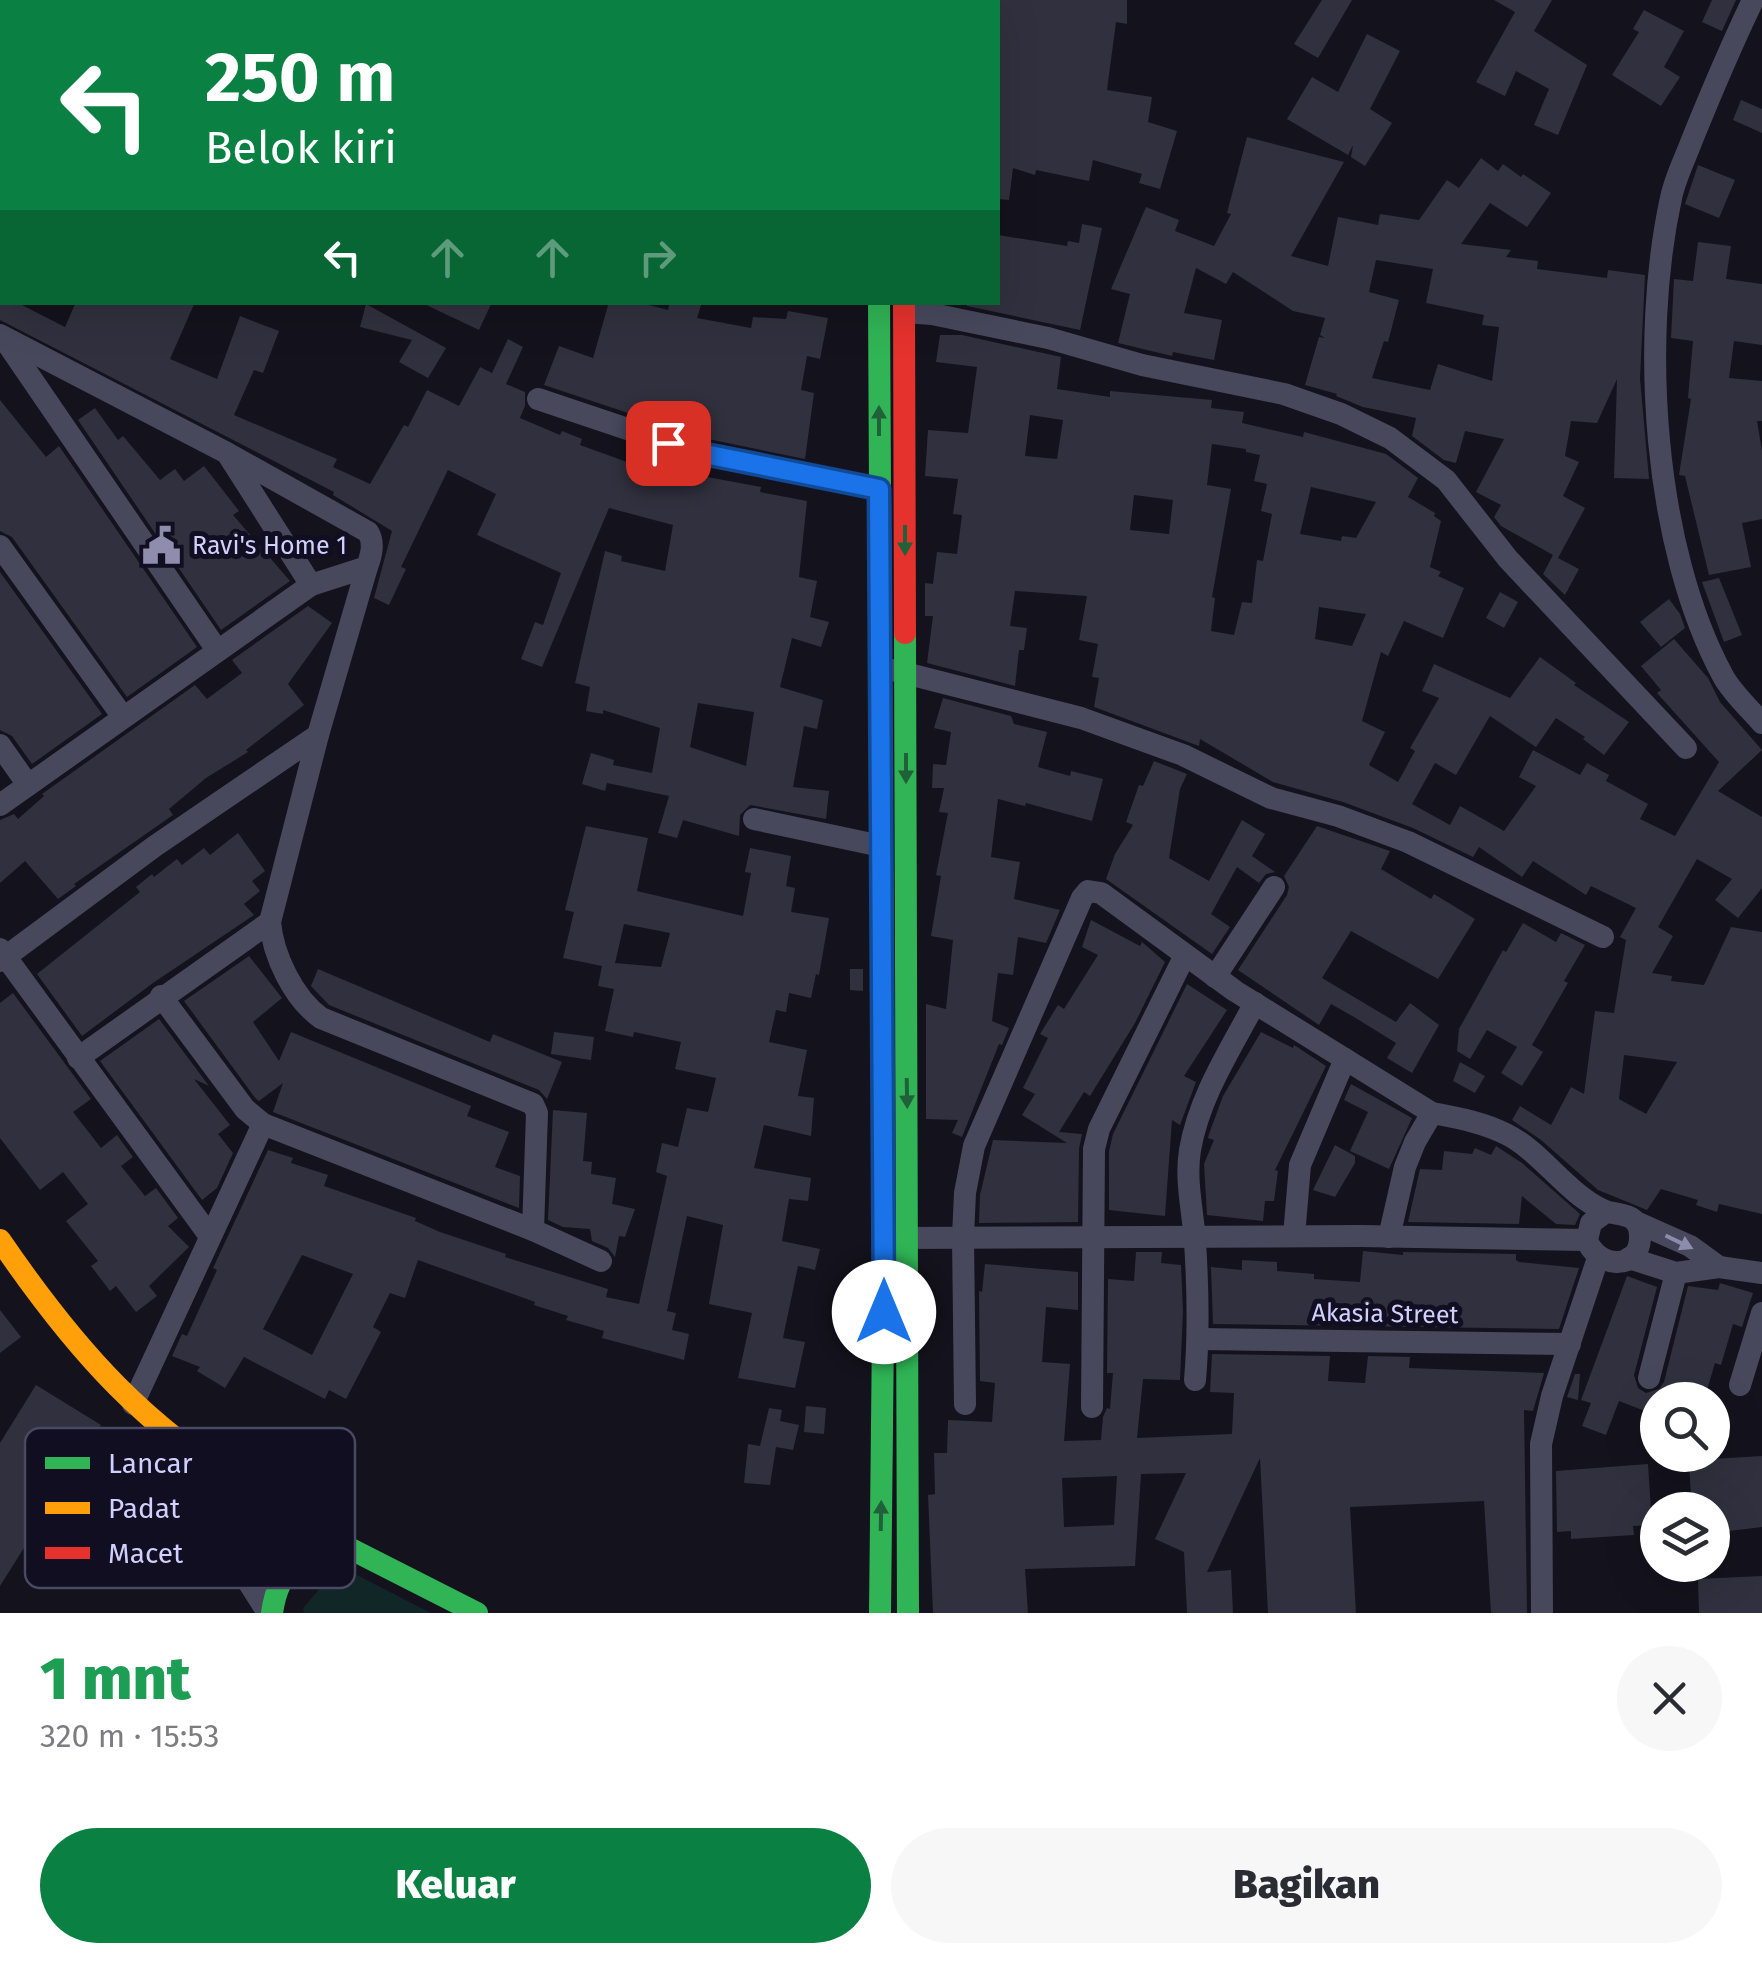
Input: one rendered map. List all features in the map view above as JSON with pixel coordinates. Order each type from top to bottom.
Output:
[{"type":"main road","points":[[879,305],[884,1238],[880,1613]]},
{"type":"main road","points":[[904,307],[905,671],[937,1237],[908,1613]]},
{"type":"main road","points":[[0,1240],[68,1333],[136,1406],[164,1428]]},
{"type":"main road","points":[[355,1552],[477,1613]]},
{"type":"main road","points":[[270,1613],[278,1588]]},
{"type":"street","points":[[1753,0],[1713,87],[1672,194],[1658,276],[1657,399],[1669,522],[1695,608],[1722,675],[1762,722]]},
{"type":"street","points":[[904,307],[1048,338],[1142,365],[1284,394],[1341,414],[1390,438],[1446,480],[1508,559],[1686,748]]},
{"type":"street","points":[[2,336],[227,453],[368,532],[372,538],[270,922],[275,953],[308,1010],[321,1018],[533,1104],[537,1113],[533,1230]]},
{"type":"street","points":[[2,336],[217,650]]},
{"type":"street","points":[[538,399],[700,453],[879,489]]},
{"type":"street","points":[[227,453],[311,585]]},
{"type":"street","points":[[0,546],[123,717]]},
{"type":"street","points":[[0,805],[311,585],[367,567]]},
{"type":"street","points":[[880,669],[905,671],[1082,718],[1183,756],[1271,798],[1338,816],[1408,842],[1603,937]]},
{"type":"street","points":[[209,1235],[2,956],[318,735]]},
{"type":"street","points":[[0,746],[28,786]]},
{"type":"street","points":[[754,820],[881,846]]},
{"type":"street","points":[[1214,977],[1274,888]]},
{"type":"street","points":[[965,1404],[937,1237],[965,1193],[974,1146],[1085,893],[1101,893],[1214,977],[1432,1113],[1480,1122],[1510,1136],[1606,1212]]},
{"type":"street","points":[[78,1058],[270,922]]},
{"type":"street","points":[[1092,1406],[1091,1238],[1098,1128],[1185,955]]},
{"type":"street","points":[[161,996],[245,1108],[263,1124],[533,1230],[601,1261]]},
{"type":"street","points":[[1195,1380],[1199,1340],[1189,1207],[1190,1152],[1203,1104],[1255,1003]]},
{"type":"street","points":[[1294,1236],[1300,1165],[1346,1059]]},
{"type":"street","points":[[1389,1237],[1406,1167],[1432,1113]]},
{"type":"street","points":[[150,1428],[136,1406],[209,1235],[263,1124]]},
{"type":"street","points":[[1542,1613],[1541,1444],[1593,1249],[1592,1222],[1606,1212],[1622,1212],[1690,1246],[1718,1267]]},
{"type":"street","points":[[1629,1258],[1638,1248],[1640,1234],[1636,1222]]},
{"type":"street","points":[[884,1238],[1389,1237],[1593,1249],[1608,1262],[1629,1258],[1676,1273],[1718,1267],[1762,1273]]},
{"type":"street","points":[[1649,1378],[1676,1273]]},
{"type":"street","points":[[1740,1385],[1762,1313]]},
{"type":"street","name":"Akasia Street","points":[[1199,1340],[1570,1344]]},
{"type":"street","points":[[254,1588],[270,1613]]},
{"type":"green space","points":[[355,1574],[431,1613],[304,1613],[303,1608],[320,1588],[355,1588]]},
{"type":"building","points":[[1000,0],[1127,0],[1127,24],[1116,22],[1107,90],[1152,97],[1148,122],[1177,131],[1160,189],[1139,183],[1142,174],[1093,160],[1089,181],[1036,170],[1035,175],[1013,168],[1009,200],[1000,199]]},
{"type":"building","points":[[1322,0],[1352,0],[1318,58],[1294,44]]},
{"type":"building","points":[[1494,0],[1552,0],[1534,31],[1587,65],[1558,135],[1534,125],[1549,89],[1516,71],[1505,96],[1476,82],[1515,12]]},
{"type":"building","points":[[1712,0],[1736,0],[1722,31],[1702,22]]},
{"type":"building","points":[[1644,10],[1684,31],[1664,67],[1680,77],[1661,106],[1612,75],[1639,32],[1633,29]]},
{"type":"building","points":[[1367,34],[1400,51],[1370,109],[1392,123],[1365,166],[1351,157],[1353,145],[1348,155],[1287,119],[1312,77],[1338,92]]},
{"type":"building","points":[[1741,100],[1762,109],[1762,133],[1733,120]]},
{"type":"building","points":[[1247,137],[1344,162],[1291,256],[1328,266],[1338,217],[1378,225],[1380,214],[1419,220],[1447,180],[1459,188],[1481,158],[1498,171],[1503,164],[1521,177],[1523,174],[1551,193],[1527,227],[1490,203],[1461,244],[1511,250],[1506,257],[1538,261],[1537,269],[1607,278],[1608,270],[1645,275],[1640,378],[1649,479],[1614,478],[1617,379],[1597,423],[1571,421],[1565,456],[1579,462],[1563,496],[1585,508],[1558,558],[1579,569],[1565,595],[1543,574],[1553,555],[1501,526],[1494,517],[1501,505],[1476,492],[1504,439],[1465,431],[1456,463],[1444,460],[1412,436],[1416,418],[1363,407],[1305,385],[1319,337],[1325,338],[1320,335],[1325,318],[1293,311],[1233,272],[1226,284],[1196,268],[1184,313],[1222,320],[1214,360],[1173,352],[1172,356],[1118,343],[1130,294],[1111,289],[1146,207],[1179,220],[1175,231],[1214,246],[1231,214],[1227,213]],"holes":[[[1376,260],[1433,269],[1426,303],[1484,315],[1482,325],[1499,327],[1492,381],[1438,364],[1430,390],[1372,378],[1384,341],[1388,342],[1399,300],[1369,292]]]},
{"type":"building","points":[[1698,165],[1735,180],[1719,218],[1685,204]]},
{"type":"building","points":[[1082,224],[1102,228],[1080,330],[967,306],[1000,305],[1000,235],[1067,246],[1068,241],[1079,243]]},
{"type":"building","points":[[1698,242],[1731,246],[1726,279],[1762,284],[1762,345],[1734,341],[1729,378],[1762,381],[1762,421],[1757,421],[1762,451],[1762,519],[1742,523],[1751,567],[1709,575],[1685,476],[1679,475],[1691,399],[1688,398],[1693,341],[1671,338],[1674,279],[1693,281]]},
{"type":"building","points":[[0,305],[22,305],[65,327],[75,305],[194,305],[170,359],[217,379],[240,316],[279,331],[263,373],[254,370],[234,415],[337,459],[333,467],[370,484],[427,390],[459,406],[480,367],[492,373],[508,339],[523,347],[506,384],[525,392],[520,418],[560,435],[562,431],[582,439],[580,445],[627,462],[761,487],[760,492],[807,501],[799,577],[817,581],[810,617],[829,622],[821,647],[792,638],[780,687],[823,700],[817,729],[804,726],[793,787],[829,791],[826,819],[750,805],[740,815],[739,836],[683,820],[677,838],[658,833],[669,796],[607,783],[605,791],[582,784],[591,753],[614,760],[613,765],[652,773],[660,728],[603,710],[603,714],[586,711],[590,687],[575,683],[605,551],[622,556],[621,561],[665,571],[673,525],[609,508],[542,667],[521,659],[535,622],[543,625],[561,573],[477,535],[496,494],[448,470],[401,567],[406,569],[389,605],[374,598],[392,531],[333,495],[334,492],[0,320]],"holes":[[[698,703],[754,712],[746,766],[690,747]]]},
{"type":"building","points":[[368,305],[446,348],[428,378],[399,362],[412,340],[360,327]]},
{"type":"building","points":[[426,305],[491,305],[479,330]]},
{"type":"building","points":[[608,305],[649,305],[668,310],[669,305],[701,305],[697,318],[751,328],[753,317],[786,319],[788,311],[828,318],[820,359],[807,356],[801,390],[814,393],[805,459],[703,438],[544,385],[559,346],[593,358]]},
{"type":"building","points":[[940,335],[962,335],[1061,357],[1057,389],[1110,397],[1110,391],[1212,400],[1211,408],[1244,412],[1242,423],[1303,437],[1304,432],[1386,454],[1418,478],[1408,497],[1441,521],[1430,567],[1441,572],[1438,576],[1464,588],[1443,638],[1404,621],[1388,656],[1381,652],[1362,721],[1385,732],[1369,765],[1398,782],[1415,751],[1410,748],[1439,698],[1422,691],[1434,664],[1510,698],[1540,657],[1629,722],[1604,755],[1556,718],[1536,747],[1490,716],[1456,775],[1435,763],[1412,804],[1450,825],[1460,806],[1504,831],[1536,786],[1519,777],[1533,750],[1580,775],[1587,763],[1609,775],[1606,781],[1648,804],[1640,819],[1675,836],[1719,762],[1657,693],[1661,690],[1641,666],[1674,639],[1708,678],[1720,702],[1762,750],[1718,791],[1762,817],[1762,888],[1738,918],[1715,900],[1732,879],[1697,859],[1658,927],[1673,936],[1652,973],[1672,976],[1671,981],[1704,985],[1731,927],[1762,932],[1762,1214],[1719,1204],[1717,1212],[1696,1205],[1698,1200],[1661,1189],[1647,1210],[1598,1190],[1512,1120],[1520,1106],[1551,1125],[1571,1087],[1584,1094],[1595,1011],[1614,1013],[1626,940],[1620,937],[1636,908],[1591,886],[1586,895],[1533,861],[1522,877],[1479,847],[1473,857],[1413,828],[1273,782],[1200,739],[1199,746],[1094,707],[1099,678],[1092,677],[1098,644],[1079,640],[1087,596],[1015,591],[1010,626],[1027,628],[1024,650],[1019,650],[1015,686],[927,663],[933,616],[925,616],[925,583],[933,584],[937,552],[957,554],[962,515],[953,514],[958,479],[925,476],[928,430],[968,433],[977,367],[936,362]],"holes":[[[1030,415],[1063,420],[1057,459],[1025,456]],[[1212,444],[1260,455],[1254,481],[1267,484],[1261,511],[1272,514],[1263,561],[1257,560],[1252,603],[1242,602],[1234,635],[1211,631],[1215,598],[1212,597],[1231,489],[1207,485]],[[1311,487],[1376,502],[1356,538],[1342,536],[1341,541],[1300,534]],[[1134,495],[1173,500],[1169,534],[1130,530]],[[1319,607],[1366,614],[1352,646],[1315,639]],[[1624,1055],[1677,1062],[1646,1114],[1619,1099]]]},
{"type":"building","points":[[0,400],[46,457],[59,446],[197,647],[127,697],[12,537],[0,531]]},
{"type":"building","points":[[95,408],[118,440],[123,436],[160,480],[175,469],[184,481],[204,466],[239,511],[233,515],[290,581],[221,630],[78,420]]},
{"type":"building","points":[[0,572],[102,714],[32,764],[12,736],[0,730]]},
{"type":"building","points":[[1719,578],[1742,635],[1724,642],[1702,582]]},
{"type":"building","points":[[1500,592],[1518,602],[1504,628],[1486,618]]},
{"type":"building","points":[[1669,599],[1685,628],[1661,647],[1640,622]]},
{"type":"building","points":[[308,606],[332,623],[288,684],[304,705],[248,752],[206,778],[169,809],[173,815],[58,899],[25,861],[0,883],[0,820],[14,814],[18,819],[42,794],[195,685],[207,699],[242,673],[232,660]]},
{"type":"building","points":[[943,698],[1011,716],[1014,724],[1047,732],[1038,767],[1070,776],[1071,771],[1103,779],[1092,821],[998,799],[991,857],[1020,862],[1014,899],[1060,910],[1046,943],[1018,937],[1013,975],[998,973],[992,1021],[1009,1028],[962,1137],[952,1133],[958,1120],[926,1119],[926,1004],[946,1009],[953,940],[931,936],[941,876],[936,875],[948,813],[939,812],[944,788],[932,788],[933,764],[946,765],[951,732],[934,728]]},
{"type":"building","points":[[1154,761],[1187,774],[1180,789],[1169,858],[1209,881],[1242,820],[1265,834],[1252,856],[1275,872],[1266,874],[1259,883],[1237,867],[1211,914],[1230,927],[1212,954],[1106,879],[1115,854],[1133,825],[1126,822],[1139,785],[1143,786]]},
{"type":"building","points":[[586,826],[648,838],[637,891],[743,916],[751,873],[745,872],[750,848],[791,856],[786,886],[795,888],[791,912],[829,918],[811,998],[789,993],[786,1012],[776,1010],[769,1042],[807,1050],[798,1096],[814,1098],[811,1136],[764,1125],[754,1168],[811,1178],[808,1201],[789,1199],[782,1241],[820,1249],[815,1270],[798,1266],[783,1338],[805,1342],[795,1388],[738,1378],[752,1313],[709,1304],[723,1225],[687,1216],[667,1311],[676,1313],[672,1330],[689,1334],[684,1360],[602,1338],[604,1331],[566,1320],[568,1316],[534,1305],[535,1302],[418,1260],[405,1298],[390,1293],[373,1327],[381,1332],[346,1399],[329,1390],[325,1399],[244,1357],[225,1388],[197,1371],[200,1367],[172,1356],[182,1334],[187,1336],[217,1270],[213,1268],[268,1150],[293,1158],[291,1163],[328,1175],[324,1186],[416,1218],[415,1221],[440,1232],[506,1254],[505,1257],[608,1289],[606,1297],[639,1304],[667,1176],[656,1172],[662,1143],[678,1147],[687,1108],[708,1112],[716,1078],[675,1069],[681,1042],[634,1032],[633,1037],[605,1031],[614,989],[598,986],[602,966],[563,958],[574,912],[565,910]],"holes":[[[624,924],[670,933],[661,967],[615,963]],[[302,1255],[353,1274],[312,1355],[263,1329]]]},
{"type":"building","points":[[1317,826],[1390,851],[1381,869],[1431,899],[1434,894],[1475,919],[1438,979],[1351,931],[1322,978],[1396,1022],[1410,1003],[1439,1025],[1412,1073],[1387,1058],[1396,1043],[1354,1017],[1331,1004],[1319,1025],[1238,970],[1287,895],[1289,887],[1284,876]]},
{"type":"building","points":[[238,833],[265,871],[252,881],[260,891],[244,904],[254,915],[82,1036],[37,974],[140,892],[136,887],[152,874],[154,877],[177,859],[182,865],[204,848],[210,855]]},
{"type":"building","points":[[1091,920],[1140,946],[1142,942],[1165,962],[1135,1023],[1090,1096],[1084,1092],[1059,1132],[1082,1134],[1078,1222],[979,1223],[980,1195],[993,1140],[1067,1143],[1022,1115],[1035,1094],[1023,1088],[1048,1038],[1040,1034],[1058,1005],[1064,1009],[1098,955],[1082,947]]},
{"type":"building","points":[[1523,923],[1556,942],[1561,933],[1585,945],[1532,1045],[1543,1052],[1522,1086],[1501,1073],[1517,1047],[1487,1030],[1470,1059],[1457,1051],[1459,1029],[1503,950],[1506,952]]},
{"type":"building","points":[[249,956],[282,998],[253,1022],[279,1061],[291,1032],[471,1106],[467,1116],[509,1132],[495,1167],[520,1176],[519,1208],[273,1112],[283,1083],[259,1101],[256,1099],[184,1001]]},
{"type":"building","points":[[318,969],[490,1042],[493,1034],[562,1062],[547,1099],[539,1090],[329,1005],[311,986]]},
{"type":"building","points":[[850,969],[863,969],[863,991],[850,990]]},
{"type":"building","points":[[1187,984],[1227,1010],[1184,1076],[1196,1082],[1180,1125],[1172,1120],[1165,1216],[1109,1210],[1109,1151],[1113,1134]]},
{"type":"building","points":[[13,993],[91,1099],[73,1112],[101,1148],[117,1135],[133,1157],[121,1166],[145,1196],[156,1188],[178,1218],[168,1226],[189,1247],[149,1286],[157,1296],[136,1312],[116,1286],[110,1291],[91,1266],[98,1261],[66,1221],[88,1204],[63,1172],[40,1190],[0,1138],[0,1003]]},
{"type":"building","points":[[159,1019],[209,1086],[194,1079],[230,1125],[218,1134],[233,1153],[217,1188],[202,1200],[100,1061]]},
{"type":"building","points":[[554,1032],[594,1037],[591,1060],[551,1054]]},
{"type":"building","points":[[1261,1032],[1293,1048],[1294,1045],[1326,1066],[1275,1170],[1278,1171],[1274,1201],[1265,1201],[1263,1221],[1207,1215],[1204,1164],[1214,1140],[1208,1138],[1209,1134],[1223,1096]]},
{"type":"building","points":[[1460,1062],[1485,1076],[1475,1093],[1453,1081]]},
{"type":"building","points":[[1351,1084],[1412,1118],[1389,1169],[1350,1151],[1368,1112],[1344,1100]]},
{"type":"building","points":[[553,1110],[587,1113],[583,1161],[592,1162],[591,1174],[616,1178],[612,1204],[635,1209],[625,1237],[619,1236],[615,1257],[608,1248],[592,1241],[590,1229],[563,1227],[548,1220]]},
{"type":"building","points":[[1335,1145],[1355,1156],[1355,1163],[1335,1197],[1313,1190]]},
{"type":"building","points":[[1496,1146],[1522,1163],[1580,1214],[1575,1225],[1556,1224],[1522,1196],[1519,1224],[1408,1222],[1420,1169],[1442,1170],[1444,1151],[1472,1154],[1475,1148],[1491,1155]]},
{"type":"building","points":[[1363,1251],[1403,1255],[1516,1254],[1519,1262],[1579,1268],[1559,1329],[1213,1324],[1211,1267],[1242,1270],[1242,1260],[1277,1262],[1277,1271],[1314,1274],[1314,1279],[1360,1282]]},
{"type":"building","points":[[1136,1252],[1162,1252],[1161,1263],[1181,1265],[1180,1380],[1143,1379],[1137,1438],[1232,1434],[1234,1393],[1210,1392],[1212,1354],[1330,1356],[1328,1381],[1365,1383],[1368,1356],[1410,1357],[1409,1368],[1544,1373],[1533,1411],[1524,1410],[1527,1613],[1491,1613],[1484,1501],[1350,1507],[1356,1613],[1268,1613],[1260,1458],[1207,1572],[1231,1570],[1233,1613],[1187,1613],[1184,1552],[1155,1539],[1186,1473],[1141,1474],[1135,1566],[1025,1569],[1028,1613],[933,1613],[928,1495],[935,1494],[934,1453],[947,1453],[948,1420],[992,1422],[995,1383],[980,1381],[979,1291],[982,1292],[985,1264],[1078,1272],[1078,1310],[1046,1307],[1042,1362],[1070,1364],[1064,1441],[1101,1440],[1103,1417],[1110,1409],[1113,1373],[1107,1373],[1108,1279],[1134,1281]],"holes":[[[1117,1476],[1114,1525],[1064,1527],[1062,1478]]]},
{"type":"building","points":[[1627,1276],[1657,1287],[1634,1375],[1640,1389],[1640,1409],[1619,1401],[1606,1435],[1582,1426],[1591,1403],[1581,1400]]},
{"type":"building","points":[[1720,1283],[1753,1293],[1742,1327],[1733,1324],[1721,1365],[1715,1363],[1709,1382],[1664,1382],[1688,1286],[1718,1290]]},
{"type":"building","points":[[0,1310],[21,1337],[0,1353]]},
{"type":"building","points":[[1575,1374],[1580,1374],[1578,1400],[1567,1397]]},
{"type":"building","points":[[36,1385],[101,1425],[25,1428],[25,1546],[0,1586],[0,1443]]},
{"type":"building","points":[[806,1406],[826,1408],[824,1434],[804,1432]]},
{"type":"building","points":[[769,1408],[782,1410],[780,1421],[799,1425],[793,1450],[776,1447],[770,1485],[744,1483],[748,1444],[760,1446]]},
{"type":"building","points":[[1762,1456],[1762,1527],[1730,1531],[1730,1492],[1691,1492],[1689,1472],[1730,1472],[1730,1458]]},
{"type":"building","points":[[1640,1465],[1640,1472],[1649,1472],[1650,1492],[1640,1492],[1640,1526],[1633,1526],[1634,1535],[1571,1539],[1571,1531],[1557,1532],[1556,1471]]},
{"type":"building","points":[[1762,1576],[1762,1613],[1699,1613],[1698,1582],[1730,1582],[1730,1578]]},
{"type":"traffic: fast","points":[[879,305],[884,1237],[880,1613]]},
{"type":"traffic: fast","points":[[905,633],[908,1613]]},
{"type":"traffic: fast","points":[[355,1551],[477,1613]]},
{"type":"traffic: fast","points":[[272,1613],[278,1588]]},
{"type":"traffic: slow","points":[[0,1240],[87,1354],[163,1428]]},
{"type":"traffic: jam","points":[[904,305],[905,633]]},
{"type":"place","name":"Ravi's Home 1","points":[[162,546]]},
{"type":"route","points":[[668,443],[879,489],[884,1312]]}]
